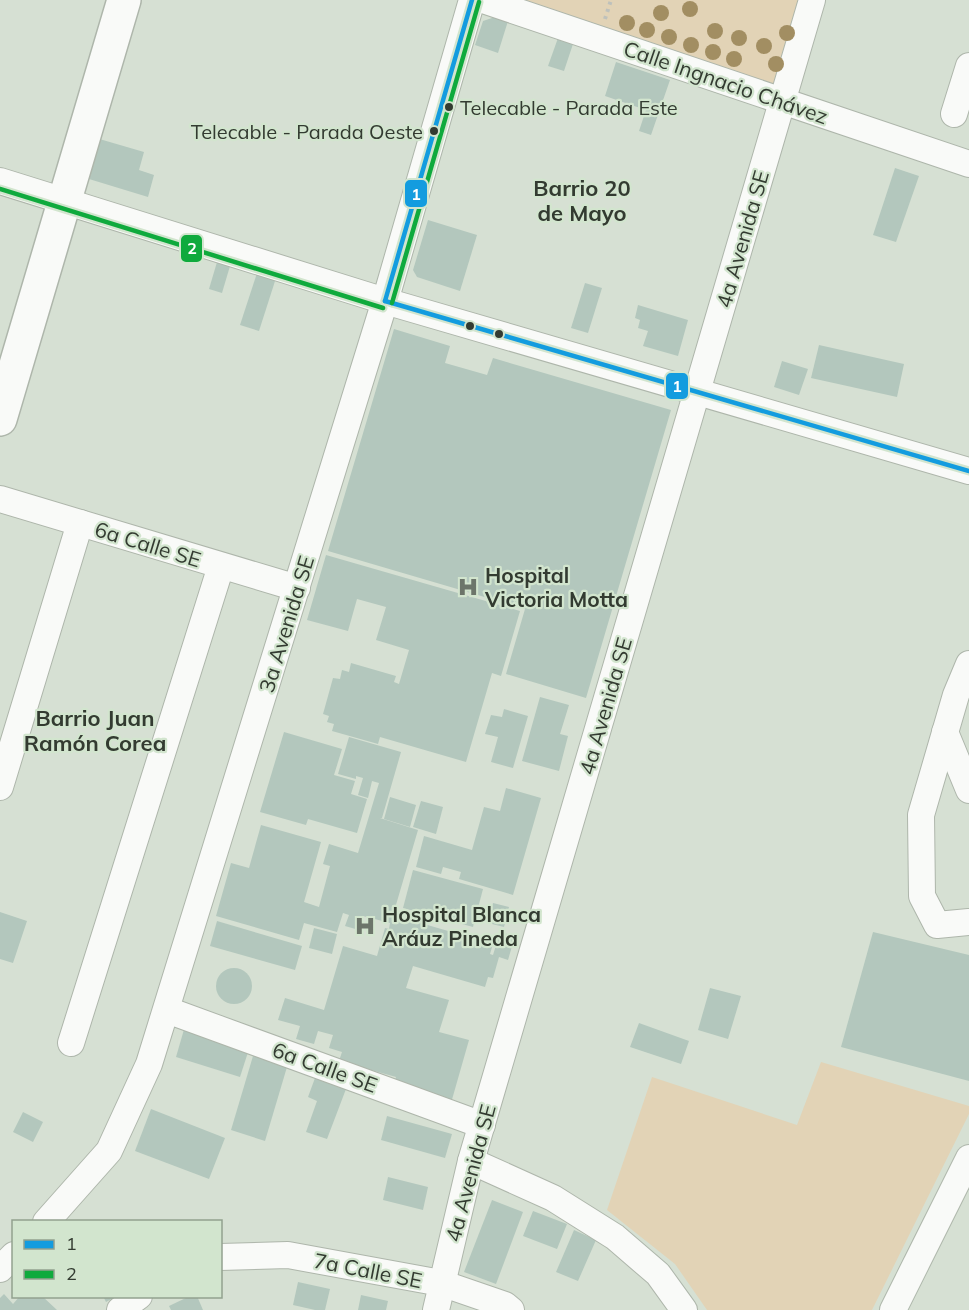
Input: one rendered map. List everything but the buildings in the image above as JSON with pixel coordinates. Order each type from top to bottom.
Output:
[{"type":"main road","points":[[0,419],[124,0]]},
{"type":"street","name":"3a Avenida SE","points":[[47,1220],[110,1151],[149,1064],[385,301],[472,0]]},
{"type":"street","name":"Calle Ingnacio Chávez","points":[[483,0],[969,164]]},
{"type":"street","name":"4a Avenida SE","points":[[436,1310],[471,1161],[812,0]]},
{"type":"street","points":[[954,114],[969,66]]},
{"type":"street","points":[[0,181],[385,301],[969,471]]},
{"type":"street","name":"6a Calle SE","points":[[0,499],[297,588]]},
{"type":"street","points":[[0,787],[80,523]]},
{"type":"street","points":[[71,1043],[221,566]]},
{"type":"street","points":[[969,664],[956,695],[921,815],[922,896],[937,925],[969,922]]},
{"type":"street","points":[[945,732],[969,790]]},
{"type":"street","name":"6a Calle SE","points":[[167,1010],[482,1125]]},
{"type":"street","points":[[893,1310],[969,1158]]},
{"type":"street","points":[[471,1161],[553,1198],[615,1237],[658,1274],[684,1310]]},
{"type":"street","name":"7a Calle SE","points":[[222,1257],[288,1255],[441,1283],[505,1305],[511,1310]]},
{"type":"street","points":[[0,1269],[12,1258]]},
{"type":"street","points":[[120,1310],[136,1298]]},
{"type":"shaded area","points":[[496,0],[804,0],[777,92]]},
{"type":"shaded area","points":[[821,1062],[969,1106],[969,1114],[872,1310],[707,1310],[675,1264],[607,1210],[652,1077],[797,1125]]},
{"type":"transit line","name":"1","points":[[385,301],[472,0]]},
{"type":"transit line","name":"2","points":[[392,303],[479,2]]},
{"type":"transit line","name":"2","points":[[0,189],[383,308]]},
{"type":"transit line","name":"1","points":[[385,301],[969,471]]},
{"type":"place","name":"Telecable - Parada Este","points":[[449,107]]},
{"type":"place","name":"Telecable - Parada Oeste","points":[[434,131]]},
{"type":"place","name":"Hospital Victoria Motta","points":[[468,587]]},
{"type":"place","name":"Hospital Blanca Aráuz Pineda","points":[[365,926]]},
{"type":"district","name":"Barrio 20 de Mayo","points":[[582,200]]},
{"type":"district","name":"Barrio Juan Ramón Corea","points":[[95,730]]}]
